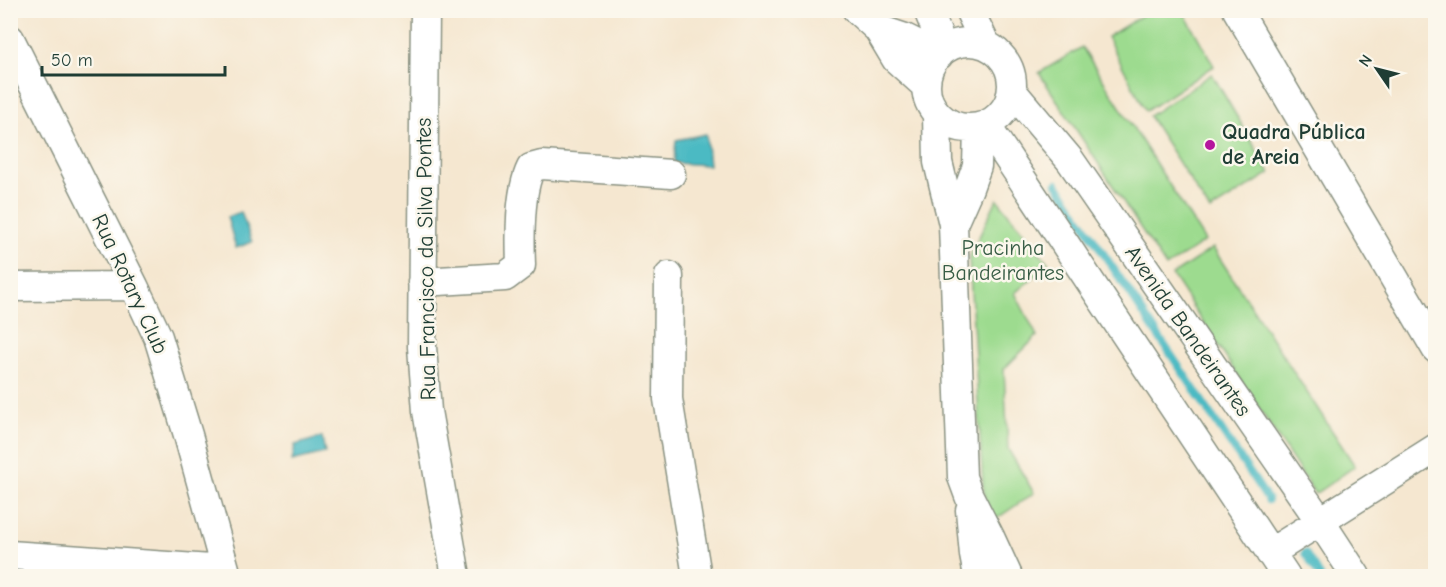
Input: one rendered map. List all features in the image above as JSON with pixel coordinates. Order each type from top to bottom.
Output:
[{"type":"street","name":"Rua Francisco da Silva Pontes","points":[[425,10],[422,347],[428,411],[456,576]]},
{"type":"street","points":[[928,10],[941,52]]},
{"type":"street","points":[[969,10],[986,45]]},
{"type":"street","points":[[1237,10],[1436,349]]},
{"type":"street","points":[[867,20],[941,52]]},
{"type":"street","points":[[867,20],[896,59],[926,86]]},
{"type":"street","points":[[972,42],[986,45],[1001,56],[1010,72],[1012,91],[1003,111],[982,126],[963,128],[949,124],[937,114],[929,102],[926,86],[927,75],[932,64],[941,52],[957,44],[972,42]]},
{"type":"street","name":"Rua Rotary Club","points":[[13,49],[158,337],[226,573]]},
{"type":"street","name":"Avenida Bandeirantes","points":[[1012,91],[1070,160],[1356,576]]},
{"type":"street","points":[[937,114],[938,162],[953,224],[962,477],[1008,576]]},
{"type":"street","points":[[953,224],[977,166],[982,126]]},
{"type":"street","points":[[982,126],[1286,576]]},
{"type":"street","points":[[423,282],[505,277],[521,265],[519,234],[526,178],[531,168],[542,165],[671,174]]},
{"type":"street","points":[[669,276],[668,399],[698,576]]},
{"type":"street","points":[[10,287],[134,286]]},
{"type":"street","points":[[1270,553],[1436,448]]},
{"type":"street","points":[[969,496],[978,576]]},
{"type":"street","points":[[10,555],[226,573]]},
{"type":"green space","points":[[1149,11],[1183,11],[1214,66],[1146,111],[1107,37]]},
{"type":"green space","name":"Pracinha Bandeirantes","points":[[1082,47],[1205,241],[1166,267],[1039,73]]},
{"type":"green space","name":"Quadra Pública de Areia","points":[[1212,74],[1270,173],[1210,211],[1149,116]]},
{"type":"green space","name":"Pracinha Bandeirantes","points":[[997,199],[1049,264],[1015,293],[1037,336],[1004,369],[1008,449],[1034,493],[990,523],[983,486],[969,258]]},
{"type":"green space","points":[[1213,248],[1355,466],[1315,494],[1172,275]]},
{"type":"water","points":[[706,134],[709,165],[674,163],[676,140]]},
{"type":"water","points":[[241,212],[252,242],[236,248],[227,217]]},
{"type":"water","points":[[322,437],[325,453],[292,461],[295,445]]},
{"type":"waterway","points":[[1057,184],[1268,500]]},
{"type":"waterway","points":[[1305,553],[1320,576]]},
{"type":"place","name":"Quadra Pública de Areia","points":[[1210,145]]}]
